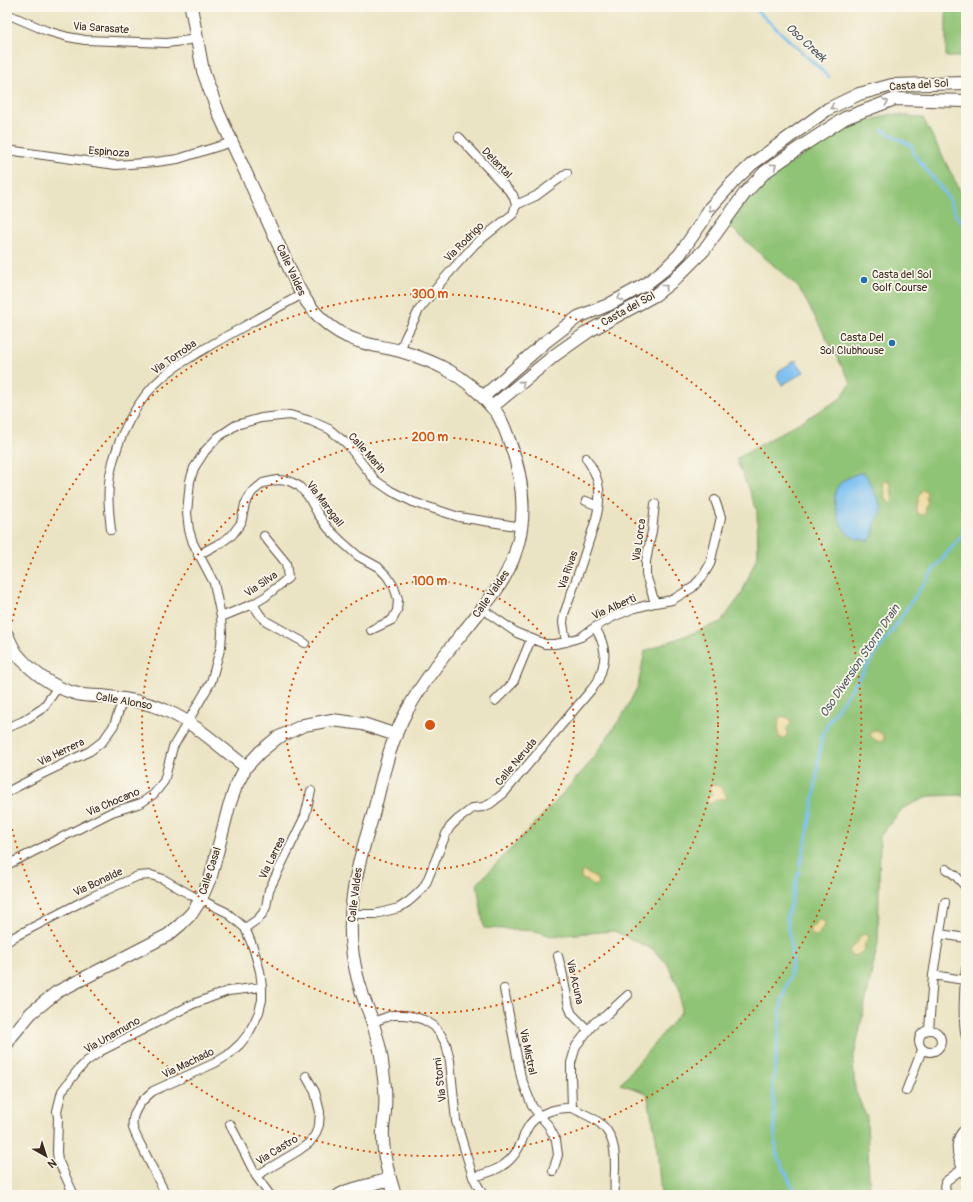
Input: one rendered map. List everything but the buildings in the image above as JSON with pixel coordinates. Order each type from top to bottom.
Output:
[{"type":"street","name":"Calle Valdes","points":[[191,7],[203,71],[219,114],[302,295],[316,314],[327,324],[342,334],[359,342],[400,351],[448,369],[470,385],[483,397],[498,415],[516,460],[521,481],[523,504],[522,527],[510,566],[499,586],[424,683],[407,710],[386,763],[359,864],[354,892],[351,932],[352,955],[363,997],[373,1022],[379,1046],[383,1070],[385,1111],[382,1134],[384,1156],[395,1195]]},
{"type":"street","name":"Via Sarasate","points":[[7,14],[68,38],[167,43],[197,39]]},
{"type":"street","name":"Casta del Sol","points":[[483,397],[544,343],[578,317],[608,305],[646,284],[665,269],[680,254],[710,208],[733,182],[752,164],[808,123],[828,110],[860,94],[892,85],[966,83]]},
{"type":"street","name":"Casta del Sol","points":[[492,407],[555,355],[589,331],[655,295],[670,284],[704,250],[716,231],[745,193],[766,172],[845,118],[895,99],[966,101]]},
{"type":"street","name":"Delantal","points":[[459,137],[513,195],[516,205]]},
{"type":"street","name":"Espinoza","points":[[7,150],[116,165],[178,159],[232,142]]},
{"type":"street","name":"Via Rodrigo","points":[[400,351],[419,310],[442,281],[475,244],[513,214],[516,205],[536,196],[567,173]]},
{"type":"street","points":[[733,182],[745,193]]},
{"type":"street","points":[[702,222],[716,231]]},
{"type":"street","name":"Via Torroba","points":[[111,530],[109,498],[110,476],[114,461],[121,439],[131,418],[152,388],[165,375],[183,362],[253,320],[302,295]]},
{"type":"street","points":[[544,343],[555,355]]},
{"type":"street","name":"Calle Marin","points":[[187,721],[211,682],[218,660],[222,633],[221,617],[214,583],[209,571],[198,555],[189,530],[187,513],[190,481],[194,468],[205,451],[218,437],[236,425],[261,418],[290,416],[311,421],[329,430],[347,444],[375,480],[390,491],[413,502],[459,517],[522,527]]},
{"type":"street","name":"Via Rivas","points":[[566,642],[563,623],[564,614],[594,526],[598,506],[599,490],[597,479],[593,468],[586,458]]},
{"type":"street","name":"Via Maragall","points":[[198,555],[232,535],[241,523],[245,504],[252,492],[263,484],[276,480],[289,481],[299,486],[308,496],[318,514],[340,541],[358,556],[378,567],[387,576],[394,587],[398,599],[397,611],[392,620],[370,630]]},
{"type":"street","name":"Via Alberti","points":[[482,609],[517,633],[545,644],[555,644],[581,637],[613,617],[632,609],[672,600],[692,588],[704,576],[710,564],[721,517],[715,500]]},
{"type":"street","points":[[586,501],[598,506]]},
{"type":"street","name":"Via Lorca","points":[[655,504],[652,531],[646,561],[646,575],[655,603]]},
{"type":"street","name":"Via Silva","points":[[221,617],[253,604],[265,597],[288,578],[286,563],[264,536]]},
{"type":"street","points":[[253,604],[260,616],[266,621],[305,643]]},
{"type":"street","name":"Calle Neruda","points":[[352,914],[375,914],[399,908],[408,902],[423,888],[427,881],[450,827],[473,808],[483,807],[498,799],[518,778],[598,681],[603,668],[604,653],[602,641],[595,627]]},
{"type":"street","name":"Calle Alonso","points":[[7,635],[12,656],[58,687],[75,694],[146,703],[167,711],[187,721],[246,767]]},
{"type":"street","points":[[495,701],[513,683],[531,639]]},
{"type":"street","points":[[7,728],[23,721],[42,708],[58,687]]},
{"type":"street","name":"Via Herrera","points":[[7,792],[90,751],[102,741],[114,726],[123,699]]},
{"type":"street","name":"Calle Casal","points":[[7,1044],[31,1013],[57,992],[168,934],[192,913],[201,899],[210,876],[236,786],[246,767],[260,752],[277,738],[304,725],[332,720],[363,724],[396,735]]},
{"type":"street","name":"Via Chocano","points":[[7,865],[112,812],[141,803],[154,794],[164,781],[173,748],[187,721]]},
{"type":"street","name":"Via Larrea","points":[[245,928],[258,919],[266,907],[269,890],[305,816],[311,791]]},
{"type":"street","points":[[946,869],[955,875],[966,887]]},
{"type":"street","name":"Via Bonalde","points":[[7,942],[91,897],[138,876],[152,875],[163,879],[201,899]]},
{"type":"street","name":"Via Machado","points":[[166,1195],[137,1138],[133,1126],[134,1117],[138,1107],[153,1091],[215,1063],[228,1055],[248,1034],[259,1012],[262,1000],[260,971],[253,947],[245,928],[226,912],[201,899]]},
{"type":"street","points":[[929,1030],[934,975],[945,902]]},
{"type":"street","points":[[940,934],[966,938]]},
{"type":"street","name":"Via Acuna","points":[[558,956],[568,1007],[572,1014],[588,1030]]},
{"type":"street","points":[[966,969],[964,980],[966,1037]]},
{"type":"street","points":[[934,975],[964,980]]},
{"type":"street","name":"Via Unamuno","points":[[74,1195],[58,1160],[57,1111],[62,1091],[78,1070],[87,1061],[102,1051],[193,1004],[228,991],[262,987]]},
{"type":"street","name":"Via Mistral","points":[[504,989],[521,1077],[532,1106],[548,1124],[556,1140],[558,1155],[553,1171]]},
{"type":"street","points":[[572,1108],[570,1074],[576,1046],[595,1022],[605,1016],[628,995]]},
{"type":"street","name":"Via Storni","points":[[373,1022],[392,1015],[408,1015],[424,1020],[434,1026],[441,1035],[446,1044],[450,1061],[456,1121],[474,1177],[483,1195]]},
{"type":"street","points":[[929,1030],[934,1030],[940,1035],[941,1039],[938,1049],[930,1053],[922,1050],[919,1045],[919,1037],[921,1033],[929,1030]]},
{"type":"street","points":[[906,1091],[922,1050]]},
{"type":"street","name":"Via Castro","points":[[256,1176],[298,1151],[309,1143],[315,1135],[319,1126],[320,1112],[315,1092],[306,1076]]},
{"type":"street","points":[[474,1177],[495,1171],[512,1158],[519,1149],[524,1134],[530,1124],[540,1116],[547,1112],[572,1108],[602,1124],[609,1133],[613,1142],[615,1154],[615,1195]]},
{"type":"street","points":[[230,1124],[256,1176],[270,1195]]},
{"type":"street","points":[[946,1195],[946,1182],[964,1173],[956,1148],[957,1140],[962,1131],[966,1128]]},
{"type":"street","points":[[340,1195],[347,1191],[390,1179]]},
{"type":"green space","points":[[946,7],[966,7],[966,57],[946,57]]},
{"type":"green space","points":[[891,114],[923,118],[966,202],[966,798],[961,795],[930,796],[903,808],[880,836],[878,943],[853,1061],[855,1090],[867,1118],[871,1195],[661,1195],[656,1137],[647,1093],[620,1084],[681,1012],[680,990],[667,963],[652,949],[614,931],[551,936],[536,931],[484,928],[477,884],[589,764],[624,713],[638,686],[645,651],[721,622],[741,595],[758,554],[757,510],[736,459],[840,399],[851,383],[799,288],[726,223],[753,189],[793,162],[843,129]]},
{"type":"sand","points":[[884,482],[890,482],[892,503],[887,501],[884,496],[885,493],[883,485]]},
{"type":"sand","points":[[922,490],[925,490],[927,493],[926,498],[928,502],[924,508],[926,514],[919,515],[916,511],[916,505]]},
{"type":"sand","points":[[779,717],[787,717],[791,721],[791,724],[787,728],[787,735],[784,738],[780,738],[778,734]]},
{"type":"sand","points":[[876,730],[884,736],[884,740],[879,742],[871,737],[870,734]]},
{"type":"sand","points":[[713,784],[721,787],[727,797],[725,799],[718,799],[709,804],[707,800],[708,797],[713,794],[709,787]]},
{"type":"sand","points":[[584,871],[597,879],[598,883],[596,886],[581,878],[581,873]]},
{"type":"sand","points":[[819,920],[824,921],[825,924],[818,935],[814,936],[810,932],[810,929]]},
{"type":"sand","points":[[864,934],[869,937],[864,945],[865,949],[857,955],[850,955],[849,951]]},
{"type":"water","points":[[796,360],[804,372],[782,385],[777,376],[780,370]]},
{"type":"water","points":[[859,473],[864,473],[867,477],[881,506],[881,513],[876,521],[873,535],[867,541],[854,538],[848,534],[843,528],[835,505],[838,486],[845,480]]},
{"type":"waterway","name":"Oso Creek","points":[[753,7],[829,77]]},
{"type":"waterway","name":"Oso Creek","points":[[882,130],[912,146],[914,154],[948,197],[957,217],[966,228]]},
{"type":"waterway","name":"Oso Diversion Storm Drain","points":[[800,866],[807,837],[821,741],[824,732],[832,716],[891,633],[921,587],[938,564],[966,532]]},
{"type":"waterway","name":"Oso Diversion Storm Drain","points":[[796,1195],[777,1154],[773,1084],[782,1001],[790,976],[792,962],[787,917],[799,871]]},
{"type":"place","name":"Casta del Sol Golf Course","points":[[864,280]]},
{"type":"place","name":"Casta Del Sol Clubhouse","points":[[892,343]]}]
